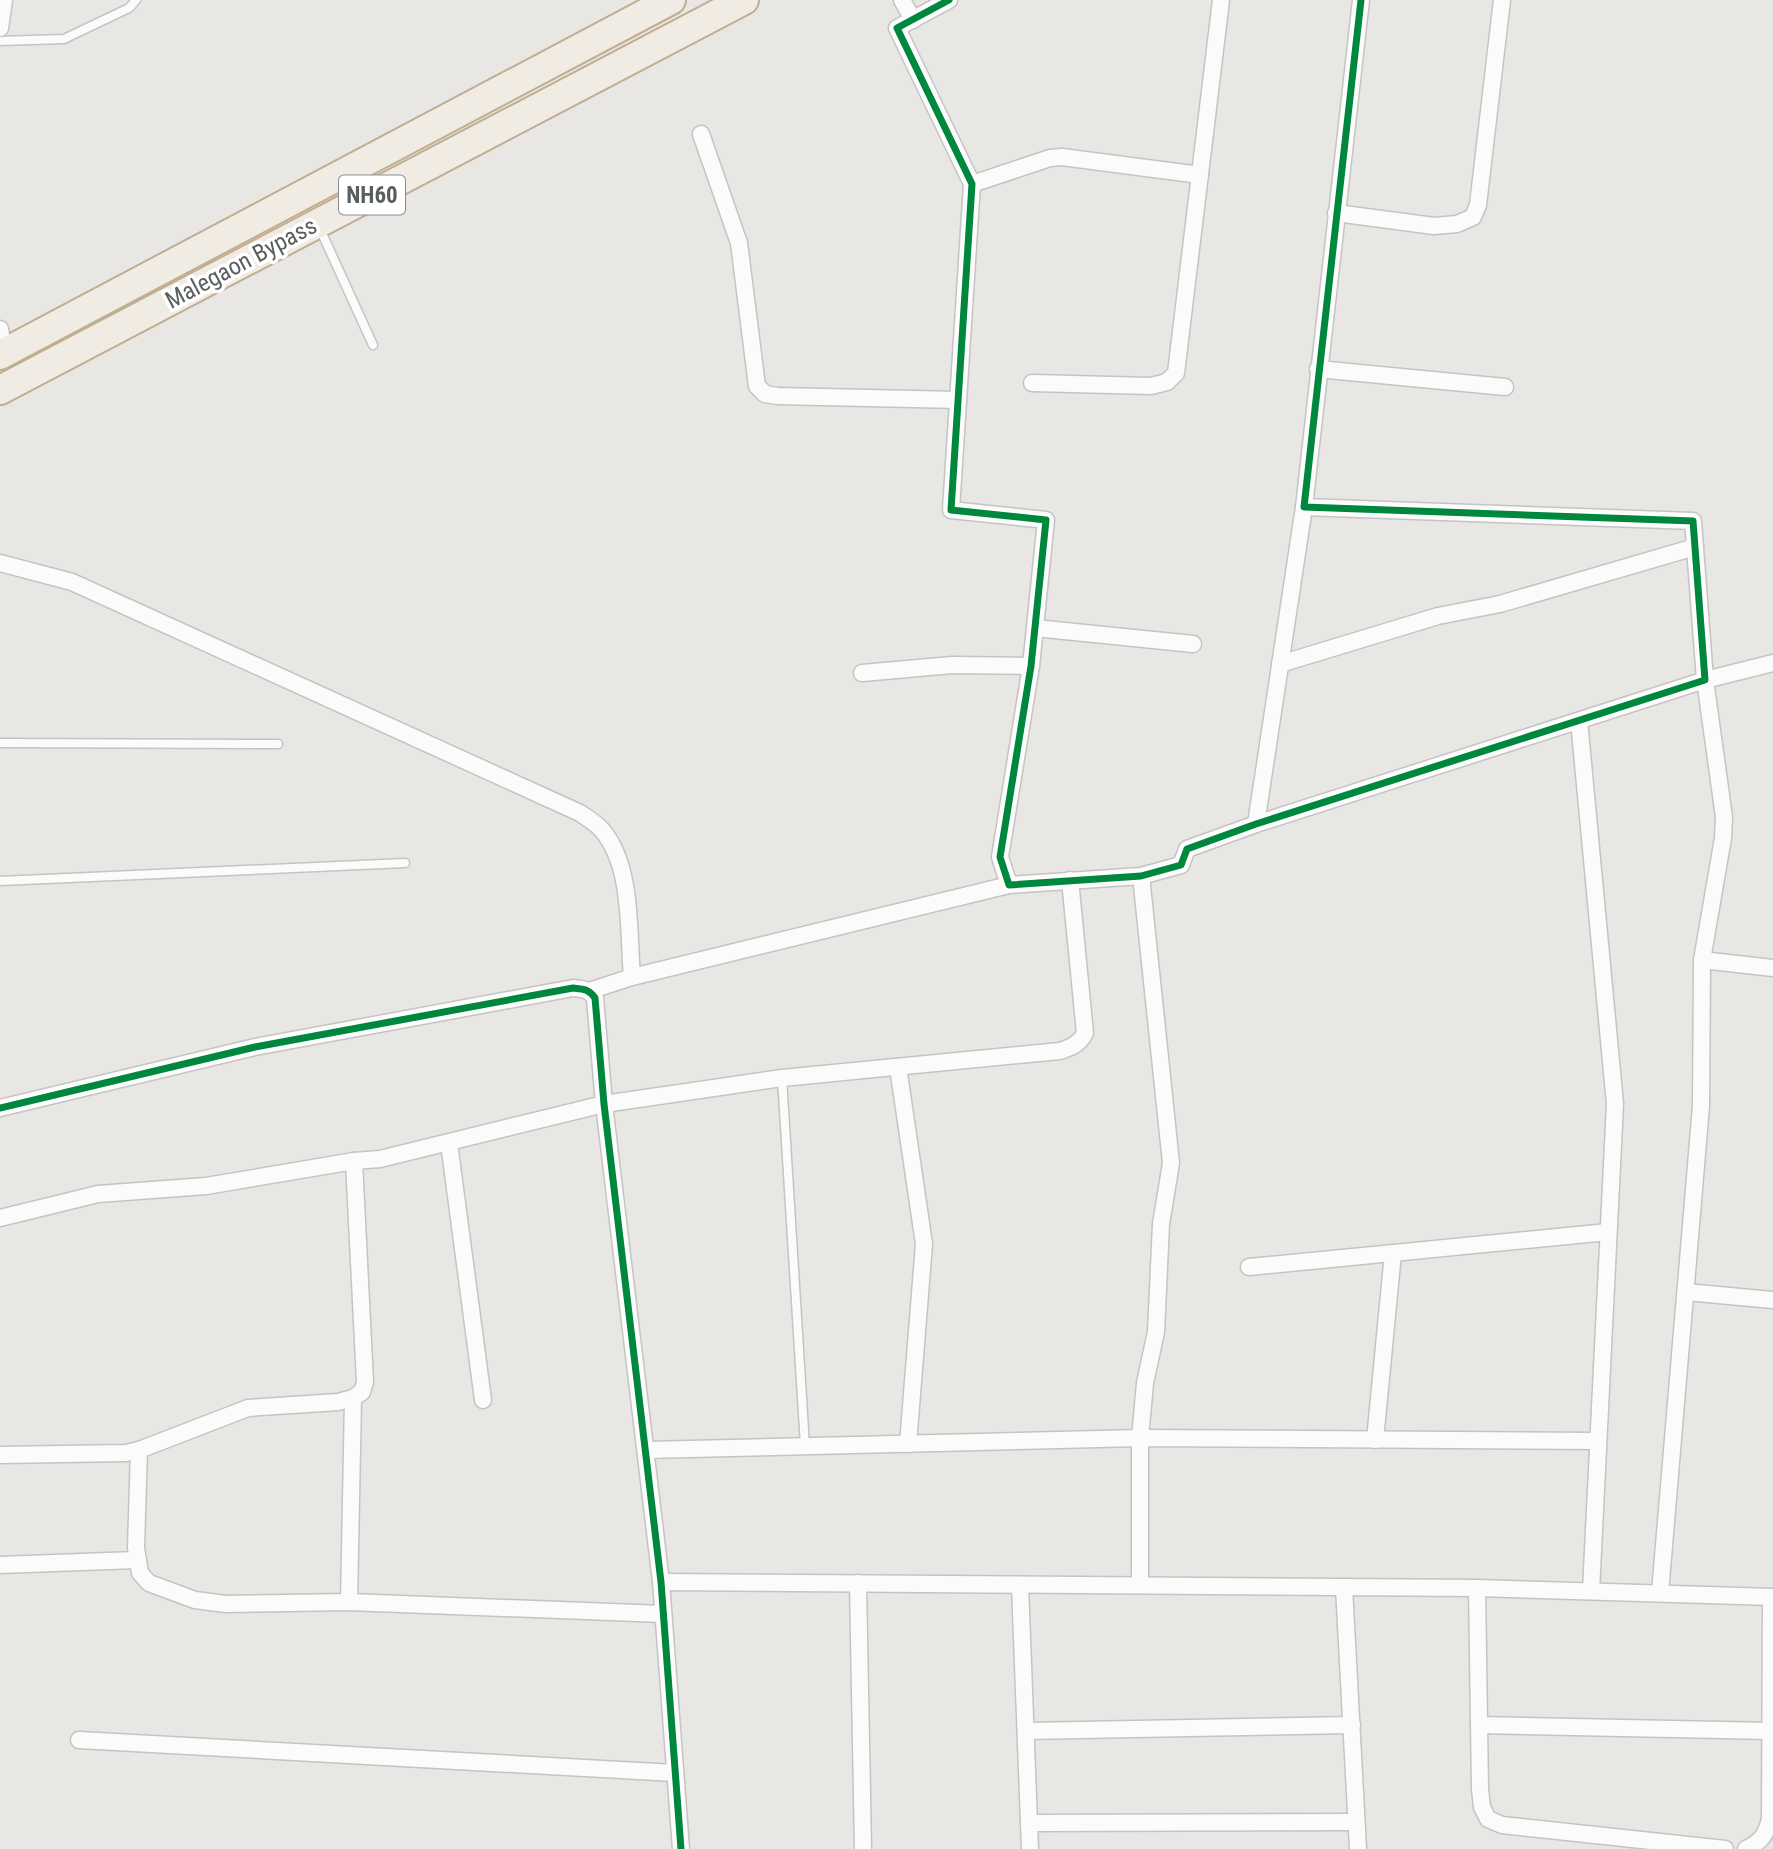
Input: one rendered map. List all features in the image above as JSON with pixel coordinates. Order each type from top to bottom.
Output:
[{"type":"highway","name":"Malegaon Bypass","points":[[1,346],[671,0]]},
{"type":"highway","name":"Malegaon Bypass","points":[[0,390],[744,0]]},
{"type":"street","points":[[0,29],[4,0]]},
{"type":"street","points":[[902,0],[913,20]]},
{"type":"street","points":[[949,0],[897,29],[972,184],[951,510],[1046,520],[1031,666],[1000,857],[1009,885]]},
{"type":"street","points":[[1032,383],[1151,386],[1167,382],[1176,373],[1221,0]]},
{"type":"street","points":[[1256,824],[1304,507],[1361,0]]},
{"type":"street","points":[[1336,213],[1434,226],[1457,224],[1473,217],[1478,205],[1502,0]]},
{"type":"street","points":[[701,134],[739,243],[757,386],[765,394],[777,396],[958,400]]},
{"type":"street","points":[[972,184],[1050,158],[1062,157],[1200,175]]},
{"type":"street","points":[[1318,369],[1505,387]]},
{"type":"street","points":[[1304,507],[1693,521],[1706,680],[1724,817],[1723,838],[1702,960],[1702,1107],[1660,1593]]},
{"type":"street","points":[[1280,664],[1438,616],[1500,604],[1695,547]]},
{"type":"street","points":[[0,563],[72,582],[580,813],[601,828],[618,854],[624,881],[632,977]]},
{"type":"street","points":[[1035,628],[1193,643]]},
{"type":"street","points":[[0,1108],[255,1047],[573,988],[589,990],[632,977],[1009,885],[1141,876],[1181,865],[1187,849],[1256,824],[1706,680],[1773,663]]},
{"type":"street","points":[[862,673],[938,666],[1031,666]]},
{"type":"street","points":[[1579,721],[1613,1074],[1614,1131],[1591,1591]]},
{"type":"street","points":[[1140,1586],[1140,1438],[1145,1382],[1156,1332],[1161,1224],[1171,1163],[1141,876]]},
{"type":"street","points":[[0,1218],[98,1194],[205,1186],[380,1159],[604,1104],[782,1078],[1060,1051],[1073,1047],[1082,1040],[1085,1033],[1070,880]]},
{"type":"street","points":[[1702,960],[1773,968]]},
{"type":"street","points":[[589,990],[594,998],[604,1104],[661,1582],[681,1849]]},
{"type":"street","points":[[898,1067],[923,1244],[908,1444]]},
{"type":"street","points":[[449,1143],[483,1400]]},
{"type":"street","points":[[0,1455],[127,1453],[248,1408],[338,1402],[362,1392],[365,1382],[354,1161]]},
{"type":"street","points":[[1249,1267],[1608,1231]]},
{"type":"street","points":[[1376,1440],[1393,1253]]},
{"type":"street","points":[[1686,1292],[1773,1300]]},
{"type":"street","points":[[349,1602],[353,1398]]},
{"type":"street","points":[[646,1450],[1140,1438],[1597,1441]]},
{"type":"street","points":[[139,1450],[136,1560],[140,1573],[149,1583],[195,1600],[211,1603],[349,1602],[663,1614]]},
{"type":"street","points":[[0,1566],[136,1560]]},
{"type":"street","points":[[661,1582],[1477,1588],[1772,1597],[1770,1819],[1760,1843],[1746,1849]]},
{"type":"street","points":[[858,1583],[863,1849]]},
{"type":"street","points":[[1020,1585],[1030,1849]]},
{"type":"street","points":[[1345,1587],[1358,1849]]},
{"type":"street","points":[[1477,1588],[1479,1789],[1482,1807],[1488,1819],[1503,1825],[1725,1849]]},
{"type":"street","points":[[1026,1731],[1352,1725]]},
{"type":"street","points":[[1479,1725],[1771,1731]]},
{"type":"street","points":[[79,1740],[675,1773]]},
{"type":"street","points":[[1029,1823],[1356,1822]]},
{"type":"lane","points":[[0,41],[64,39],[129,8],[136,0]]},
{"type":"lane","points":[[317,223],[373,345]]},
{"type":"lane","points":[[0,743],[278,744]]},
{"type":"lane","points":[[0,881],[405,863]]},
{"type":"lane","points":[[782,1078],[805,1446]]},
{"type":"cycle path","points":[[949,0],[897,28],[972,184],[951,510],[1046,520],[1031,666],[1000,857],[1009,885],[1141,876],[1181,865],[1187,849],[1256,824],[1705,680],[1693,521],[1304,507],[1361,0]]},
{"type":"cycle path","points":[[0,1108],[255,1047],[573,988],[586,990],[593,995],[661,1582],[681,1849]]}]
